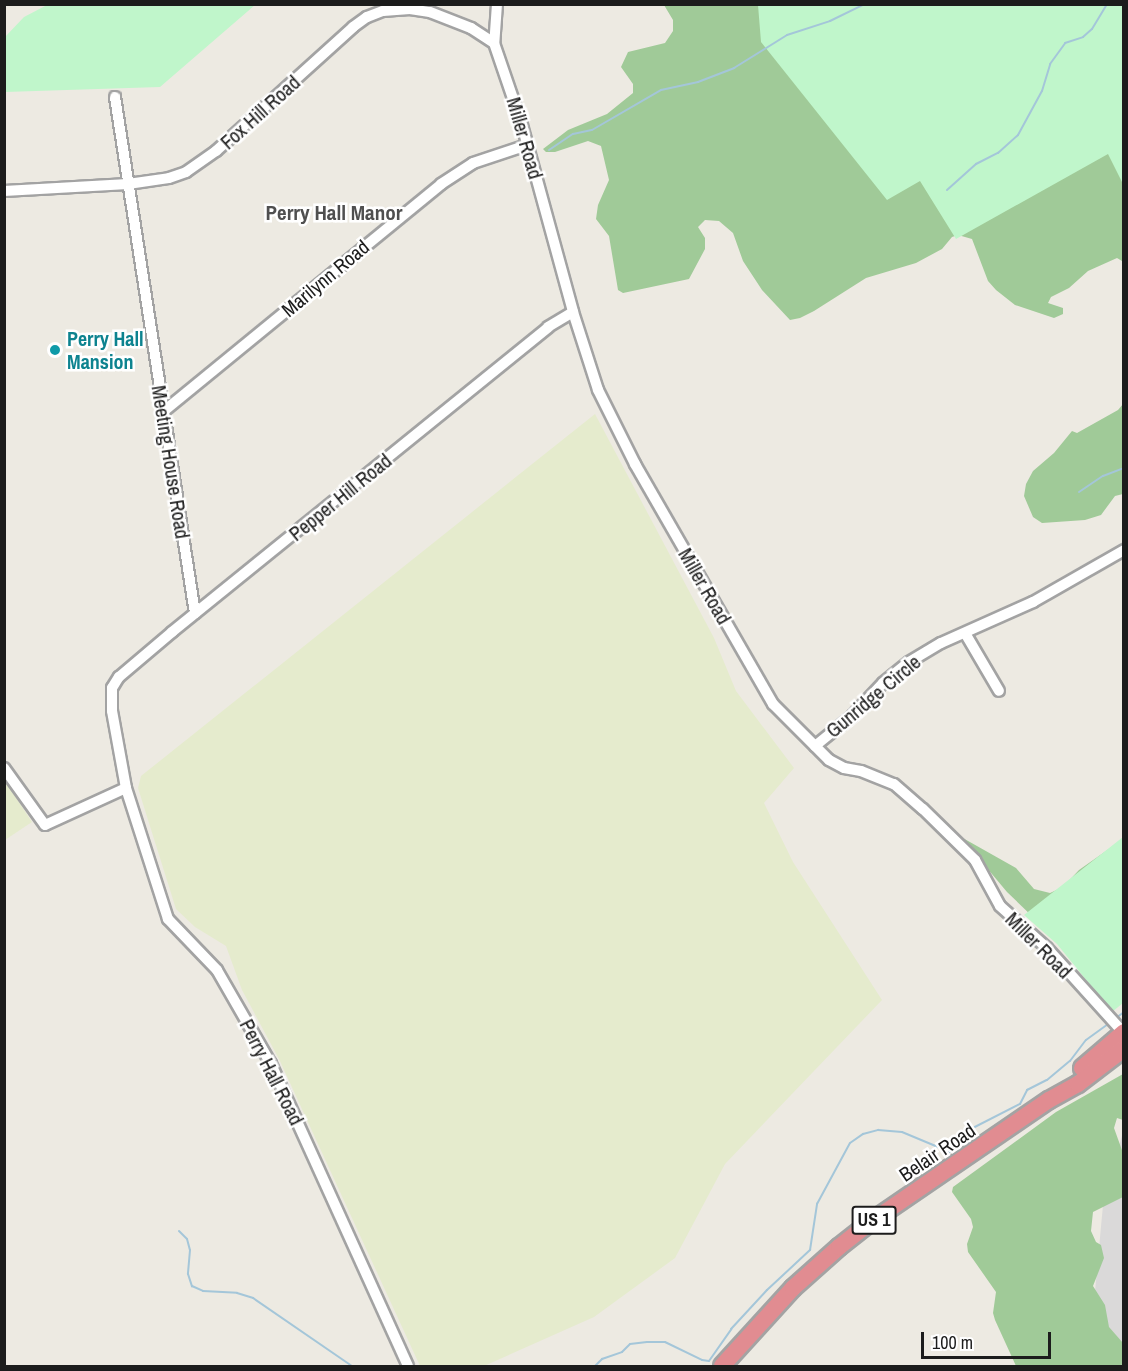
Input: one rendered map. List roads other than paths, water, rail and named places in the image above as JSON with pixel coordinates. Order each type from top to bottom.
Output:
[{"type":"highway","name":"Belair Road","points":[[1049,1100],[1119,1027]]},
{"type":"highway","name":"Belair Road","points":[[722,1366],[793,1288],[839,1247],[872,1221],[1049,1100],[1078,1084],[1124,1049]]},
{"type":"street","name":"Miller Road","points":[[497,4],[494,43],[506,70],[573,312],[598,390],[635,464],[773,704],[829,760],[844,768],[883,779],[904,791],[975,860],[1000,906],[1047,948],[1119,1027]]},
{"type":"street","name":"Fox Hill Road","points":[[4,191],[128,184],[170,178],[200,165],[367,17],[396,9],[430,12],[471,28],[494,43]]},
{"type":"street","name":"Meeting House Road","points":[[115,97],[195,613]]},
{"type":"street","name":"Marilynn Road","points":[[164,411],[441,184],[472,163],[527,145]]},
{"type":"street","name":"Pepper Hill Road","points":[[112,688],[119,677],[195,613],[548,327],[573,312]]},
{"type":"street","name":"Gunridge Circle","points":[[815,746],[853,715],[883,683],[909,662],[1033,602],[1124,550]]},
{"type":"street","points":[[965,633],[999,691]]},
{"type":"street","name":"Perry Hall Road","points":[[112,688],[112,711],[126,788],[168,919],[217,970],[272,1066],[408,1366]]},
{"type":"street","points":[[4,768],[45,825],[126,788]]},
{"type":"waterway","points":[[549,150],[573,134],[592,130],[661,90],[698,82],[734,68],[787,35],[830,21],[865,4]]},
{"type":"waterway","points":[[947,190],[976,164],[998,153],[1018,135],[1042,91],[1050,64],[1065,43],[1083,37],[1092,29],[1107,4]]},
{"type":"waterway","points":[[1079,492],[1103,476],[1124,468]]},
{"type":"waterway","points":[[1116,1018],[1124,1012]]},
{"type":"waterway","points":[[595,1366],[602,1359],[622,1352],[630,1344],[647,1342],[665,1342],[702,1360],[709,1361],[731,1329],[767,1290],[810,1250],[817,1204],[850,1143],[863,1134],[878,1130],[902,1132],[950,1152],[960,1144],[963,1133],[1020,1104],[1027,1090],[1047,1080],[1070,1061],[1086,1040],[1109,1023]]},
{"type":"waterway","points":[[179,1231],[187,1239],[190,1250],[188,1274],[192,1286],[203,1291],[237,1293],[253,1298],[352,1366]]},
{"type":"place","name":"Perry Hall Mansion","points":[[55,350]]},
{"type":"district","name":"Perry Hall Manor","points":[[334,213]]}]
